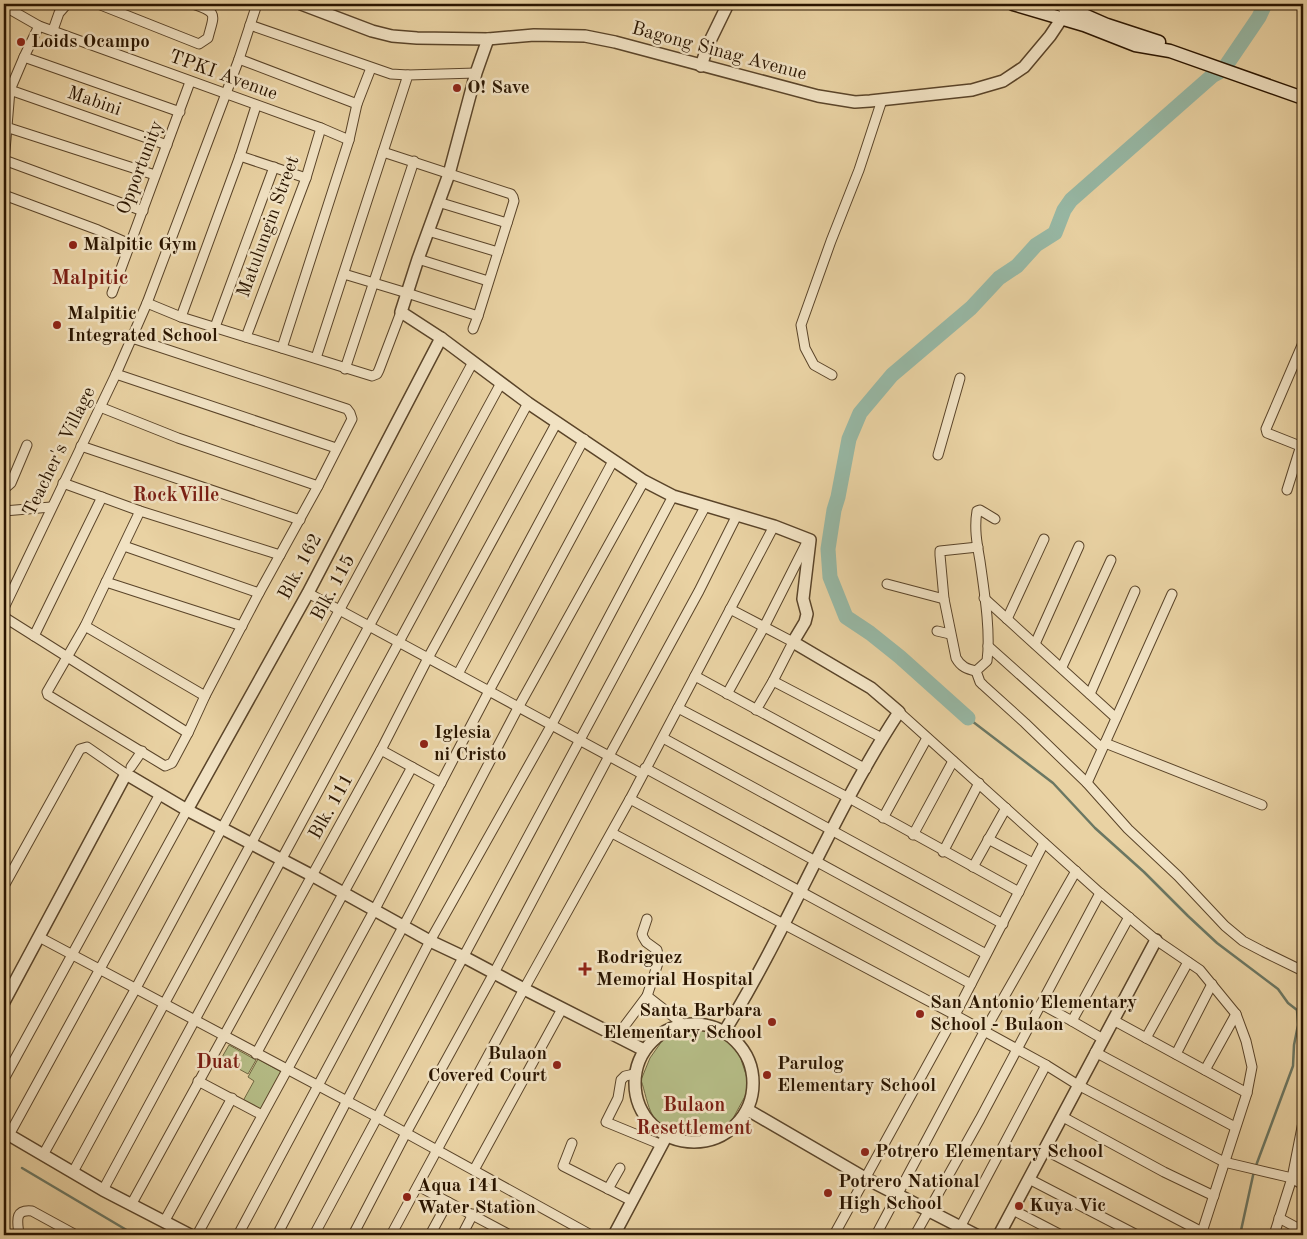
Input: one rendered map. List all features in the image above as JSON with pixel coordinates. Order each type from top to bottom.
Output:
[{"type":"main road","points":[[1013,4],[1086,14],[1107,25],[1171,49],[1303,92]]},
{"type":"main road","points":[[1063,10],[1135,45],[1171,49]]},
{"type":"main road","points":[[1271,83],[1303,98]]},
{"type":"street","points":[[53,30],[59,13],[67,4]]},
{"type":"street","points":[[98,4],[199,44],[208,38],[214,16],[206,8],[193,4]]},
{"type":"street","name":"Teacher's Village","points":[[4,608],[116,374],[147,303],[239,59],[257,4]]},
{"type":"street","name":"Bagong Sinag Avenue","points":[[301,4],[372,31],[392,36],[488,39],[534,35],[585,36],[615,42],[818,96],[855,102],[972,90],[1002,81],[1024,67],[1063,10]]},
{"type":"street","points":[[701,66],[708,45],[728,4]]},
{"type":"street","name":"TPKI Avenue","points":[[4,6],[39,26],[321,128],[349,140]]},
{"type":"street","points":[[250,24],[391,74],[476,73]]},
{"type":"street","points":[[39,26],[10,90],[4,162],[143,211]]},
{"type":"street","points":[[147,303],[181,316],[316,358],[345,369],[372,376],[377,374],[401,312],[449,174],[476,73],[488,39]]},
{"type":"street","points":[[24,56],[180,112]]},
{"type":"street","points":[[239,59],[357,104]]},
{"type":"street","points":[[282,348],[349,140],[357,104],[371,68]]},
{"type":"street","points":[[316,358],[408,75]]},
{"type":"street","name":"Opportunity","points":[[112,294],[190,82]]},
{"type":"street","name":"Mabini","points":[[10,90],[167,145]]},
{"type":"street","points":[[832,375],[814,365],[805,348],[802,325],[831,241],[859,170],[882,100]]},
{"type":"street","points":[[181,316],[240,156],[256,106]]},
{"type":"street","points":[[6,127],[155,175]]},
{"type":"street","name":"Matulungin Street","points":[[246,337],[306,178],[321,128]]},
{"type":"street","points":[[383,152],[511,194],[514,201],[473,329]]},
{"type":"street","points":[[240,156],[306,178]]},
{"type":"street","points":[[345,369],[414,161]]},
{"type":"street","points":[[215,327],[274,167]]},
{"type":"street","points":[[4,195],[130,244]]},
{"type":"street","points":[[438,202],[507,223]]},
{"type":"street","points":[[428,231],[498,252]]},
{"type":"street","points":[[418,259],[488,281]]},
{"type":"street","points":[[344,274],[478,316]]},
{"type":"street","points":[[401,312],[441,338],[528,403],[644,481],[674,496],[774,526],[808,539],[811,542],[803,599],[808,614],[774,681],[756,710]]},
{"type":"street","points":[[132,338],[347,409],[352,419],[205,696],[172,763],[165,766],[48,695],[48,689],[85,626],[140,511]]},
{"type":"street","name":"Blk. 162","points":[[187,810],[308,593],[441,338]]},
{"type":"street","points":[[1286,490],[1302,443],[1267,433],[1266,429],[1303,343]]},
{"type":"street","name":"Blk. 115","points":[[43,1155],[136,988],[473,362]]},
{"type":"street","points":[[116,374],[336,448]]},
{"type":"street","points":[[938,455],[960,378]]},
{"type":"street","points":[[73,1172],[501,383]]},
{"type":"street","points":[[103,1190],[528,403]]},
{"type":"street","points":[[100,407],[178,438],[318,486]]},
{"type":"street","name":"Blk. 111","points":[[131,1206],[223,1036],[313,876],[428,658],[557,422]]},
{"type":"street","points":[[458,674],[584,440]]},
{"type":"street","points":[[4,489],[11,483],[27,445]]},
{"type":"street","points":[[81,446],[300,520]]},
{"type":"street","points":[[197,1235],[375,909],[489,691],[613,461]]},
{"type":"street","points":[[238,1235],[404,925],[518,706],[644,481]]},
{"type":"street","points":[[63,483],[140,511],[280,555]]},
{"type":"street","points":[[277,1235],[348,1102],[430,941],[551,726],[674,496]]},
{"type":"street","points":[[34,636],[102,497]]},
{"type":"street","points":[[5,514],[51,507]]},
{"type":"street","points":[[314,1235],[706,507]]},
{"type":"street","points":[[976,671],[986,661],[988,646],[975,529],[977,511],[980,510],[995,518]]},
{"type":"street","points":[[353,1235],[406,1133],[699,591],[737,515]]},
{"type":"street","points":[[391,1235],[436,1150],[612,833],[774,526]]},
{"type":"street","points":[[727,694],[764,627],[808,539]]},
{"type":"street","points":[[1007,619],[1044,539]]},
{"type":"street","points":[[124,546],[259,593]]},
{"type":"street","points":[[1035,644],[1080,546]]},
{"type":"street","points":[[976,671],[966,669],[960,665],[956,658],[944,599],[940,551],[978,547]]},
{"type":"street","points":[[1062,667],[1111,560]]},
{"type":"street","points":[[106,582],[242,626]]},
{"type":"street","points":[[887,584],[944,599]]},
{"type":"street","points":[[1090,694],[1136,591]]},
{"type":"street","points":[[308,593],[518,706],[551,726],[609,756],[644,771],[816,860],[986,954]]},
{"type":"street","points":[[1087,783],[1172,594]]},
{"type":"street","points":[[984,598],[1116,718]]},
{"type":"street","points":[[730,608],[793,642],[871,688],[1100,893],[1156,940],[1200,970],[1236,1014],[1246,1041],[1252,1066],[1246,1093],[1202,1234],[1045,1150]]},
{"type":"street","points":[[4,617],[66,658],[188,733]]},
{"type":"street","points":[[85,626],[205,696]]},
{"type":"street","points":[[937,631],[950,634]]},
{"type":"street","points":[[988,646],[1104,745],[1262,805]]},
{"type":"street","points":[[976,671],[980,682],[1025,722],[1087,783],[1122,823],[1178,876],[1225,926],[1243,941],[1303,971]]},
{"type":"street","points":[[694,676],[866,769]]},
{"type":"street","points":[[774,681],[882,738]]},
{"type":"street","points":[[678,708],[849,798],[943,852],[1019,892]]},
{"type":"street","points":[[724,1032],[784,924],[849,798],[898,712]]},
{"type":"street","points":[[663,738],[1003,924]]},
{"type":"street","points":[[883,818],[927,738]]},
{"type":"street","points":[[4,886],[80,749],[87,747],[129,770],[160,794],[187,810],[375,909],[430,941],[642,1048]]},
{"type":"street","points":[[381,750],[441,783]]},
{"type":"street","points":[[4,1002],[129,770],[142,751]]},
{"type":"street","points":[[913,835],[953,761]]},
{"type":"street","points":[[256,1054],[412,767]]},
{"type":"street","points":[[943,852],[979,783]]},
{"type":"street","points":[[4,1078],[160,794]]},
{"type":"street","points":[[630,799],[971,984]]},
{"type":"street","points":[[973,867],[1006,808]]},
{"type":"street","points":[[187,810],[101,971],[7,1134],[131,1206],[190,1235]]},
{"type":"street","points":[[612,833],[955,1015],[1046,1065],[1078,1085],[1224,1162],[1292,1178],[1303,1185]]},
{"type":"street","points":[[988,839],[1033,863]]},
{"type":"street","points":[[834,1235],[955,1015],[1044,843]]},
{"type":"street","points":[[876,1235],[984,1032],[1076,871]]},
{"type":"street","points":[[915,1235],[1017,1050],[1100,893]]},
{"type":"street","points":[[1072,1021],[1129,917]]},
{"type":"street","points":[[617,1036],[647,996],[659,960],[657,950],[642,934],[647,919]]},
{"type":"street","points":[[40,937],[377,1117],[592,1235]]},
{"type":"street","points":[[999,1235],[1156,940]]},
{"type":"street","points":[[1146,1038],[1188,962]]},
{"type":"street","points":[[1176,1054],[1212,984]]},
{"type":"street","points":[[647,996],[684,1025]]},
{"type":"street","points":[[1041,1004],[1103,1039]]},
{"type":"street","points":[[474,1170],[562,1009]]},
{"type":"street","points":[[1205,1070],[1236,1014]]},
{"type":"street","points":[[1113,1020],[1246,1093]]},
{"type":"street","points":[[634,1074],[625,1076],[621,1080],[618,1098],[606,1122],[664,1141],[693,1144],[716,1140],[732,1130],[748,1110],[754,1084],[748,1060],[737,1043],[724,1032],[712,1026],[695,1022],[658,1034],[642,1048],[634,1074],[638,1102],[664,1141]]},
{"type":"street","points":[[1095,1052],[1235,1127]]},
{"type":"street","points":[[958,1231],[1046,1065]]},
{"type":"street","points":[[198,1082],[262,1114]]},
{"type":"street","points":[[164,1222],[232,1098]]},
{"type":"street","points":[[748,1110],[865,1178],[929,1211],[958,1231],[976,1235]]},
{"type":"street","points":[[1063,1117],[1164,1172],[1214,1196]]},
{"type":"street","points":[[1274,1235],[1292,1178],[1299,1163],[1303,1125]]},
{"type":"street","points":[[614,1235],[664,1141]]},
{"type":"street","points":[[572,1143],[563,1166],[632,1201]]},
{"type":"street","points":[[608,1189],[620,1168]]},
{"type":"street","points":[[1029,1179],[1137,1235]]},
{"type":"street","points":[[418,1186],[473,1214],[506,1234]]},
{"type":"street","points":[[430,1235],[448,1202]]},
{"type":"street","points":[[19,1235],[18,1218],[25,1210],[32,1210],[76,1235]]},
{"type":"street","points":[[1013,1210],[1061,1235]]},
{"type":"street","points":[[462,1235],[473,1214]]},
{"type":"street","points":[[1279,1218],[1303,1231]]},
{"type":"green space","points":[[700,1027],[737,1047],[750,1087],[730,1124],[699,1133],[678,1134],[660,1126],[653,1116],[641,1080],[650,1058],[662,1041]]},
{"type":"green space","points":[[229,1045],[256,1060],[248,1074],[221,1059]]},
{"type":"green space","points":[[258,1059],[283,1073],[262,1111],[243,1101],[254,1081],[248,1077]]},
{"type":"waterway","points":[[968,718],[900,657],[846,617],[830,577],[828,549],[849,439],[860,413],[892,375],[971,308],[999,278],[1017,266],[1036,245],[1055,233],[1064,210],[1071,200],[1212,76],[1223,70],[1259,17],[1265,4]]},
{"type":"waterway","points":[[968,718],[1053,783],[1095,828],[1144,872],[1217,943],[1278,989],[1288,1003],[1297,1010],[1298,1025],[1294,1045],[1293,1066],[1254,1171],[1240,1235]]},
{"type":"waterway","points":[[22,1168],[135,1235]]},
{"type":"place","name":"Loids Ocampo","points":[[21,42]]},
{"type":"place","name":"O! Save","points":[[457,88]]},
{"type":"place","name":"Malpitic Gym","points":[[73,245]]},
{"type":"place","name":"Malpitic Integrated School","points":[[57,325]]},
{"type":"place","name":"Iglesia ni Cristo","points":[[424,744]]},
{"type":"place","name":"Rodriguez Memorial Hospital","points":[[585,969]]},
{"type":"place","name":"San Antonio Elementary School - Bulaon","points":[[920,1014]]},
{"type":"place","name":"Santa Barbara Elementary School","points":[[772,1022]]},
{"type":"place","name":"Bulaon Covered Court","points":[[557,1065]]},
{"type":"place","name":"Parulog Elementary School","points":[[767,1075]]},
{"type":"place","name":"Potrero Elementary School","points":[[865,1152]]},
{"type":"place","name":"Potrero National High School","points":[[828,1193]]},
{"type":"place","name":"Aqua 141 Water Station","points":[[407,1197]]},
{"type":"place","name":"Kuya Vic","points":[[1019,1206]]},
{"type":"district","name":"Malpitic","points":[[90,278]]},
{"type":"district","name":"RockVille","points":[[176,496]]},
{"type":"district","name":"Duat","points":[[218,1063]]},
{"type":"district","name":"Bulaon Resettlement","points":[[694,1118]]}]
